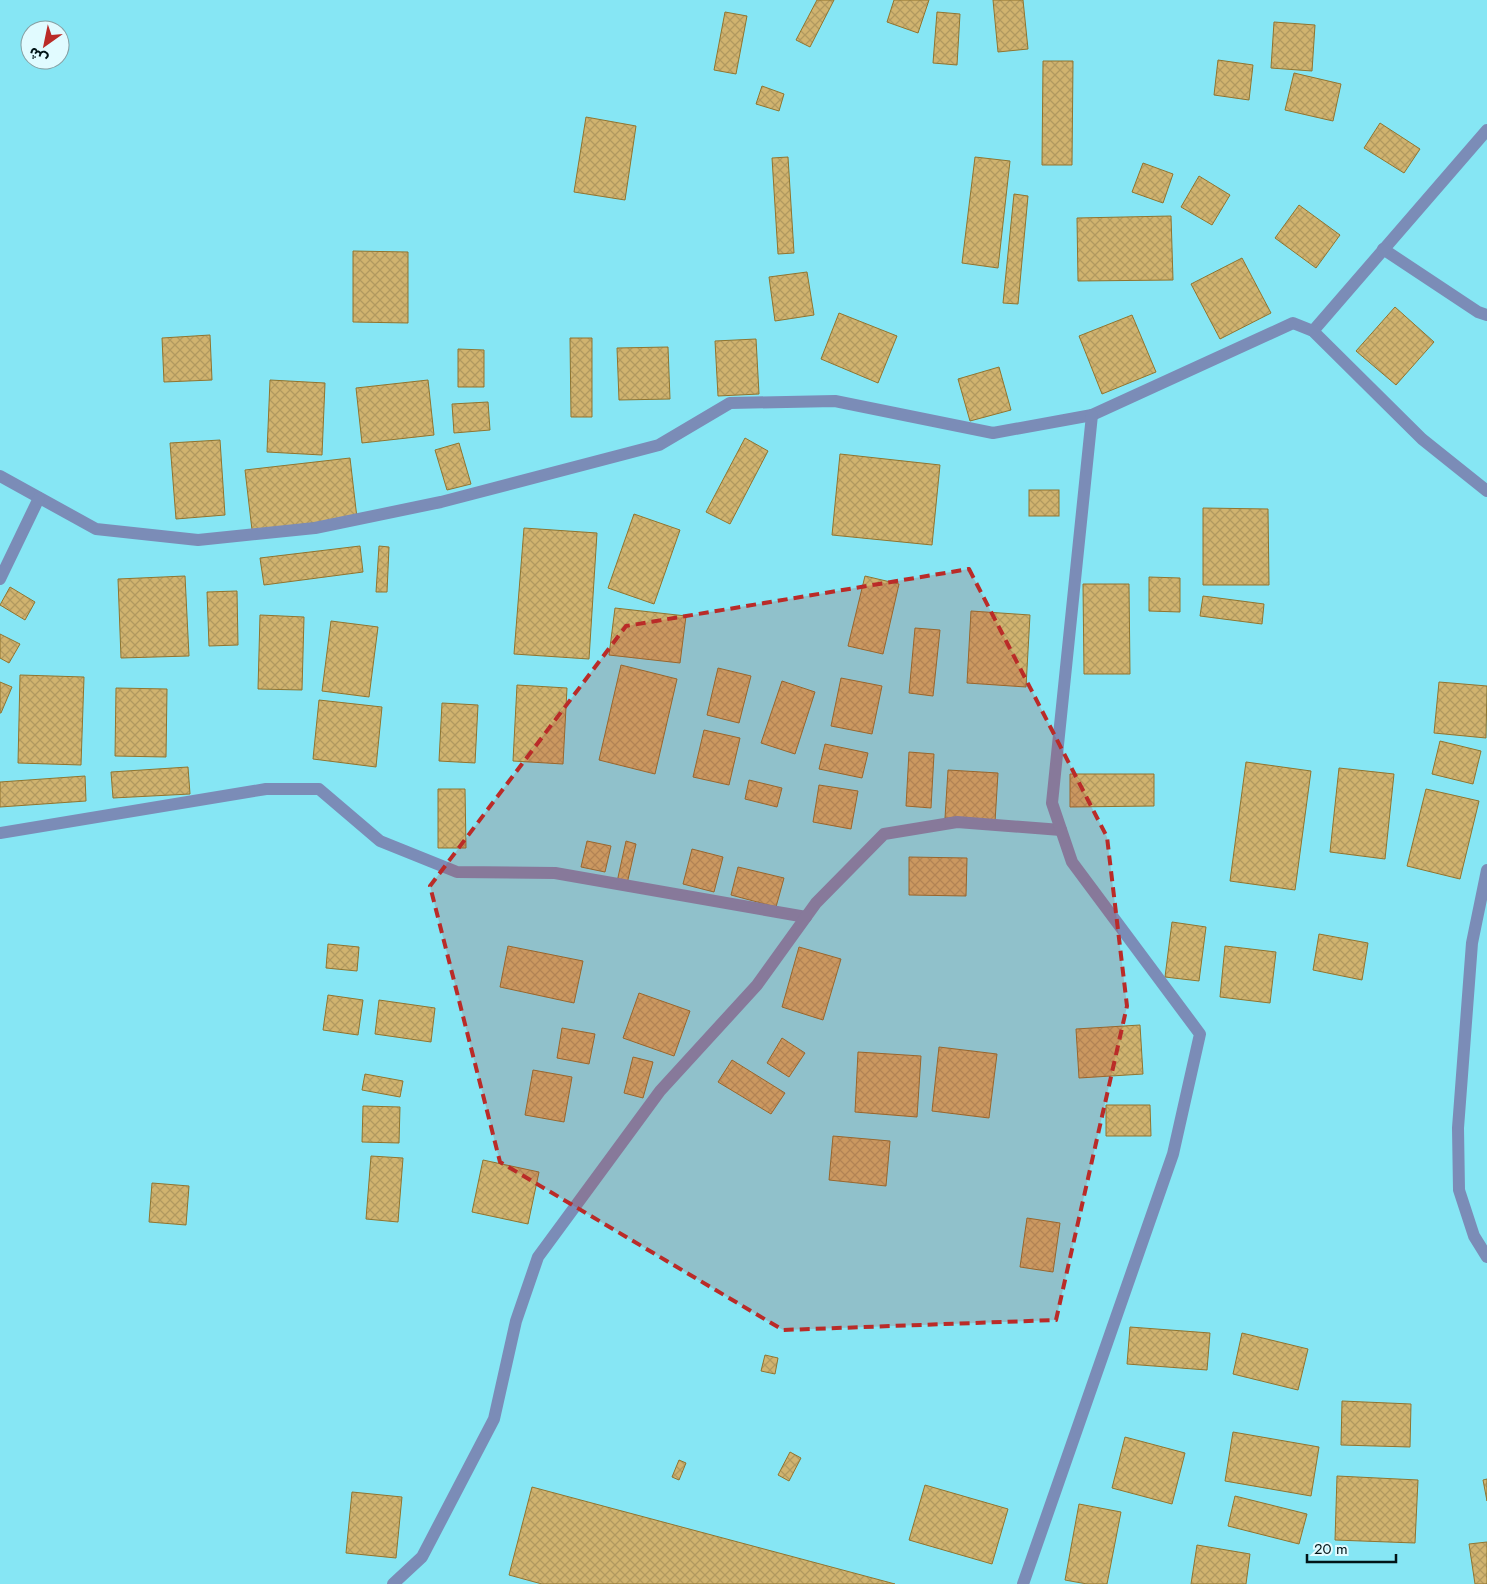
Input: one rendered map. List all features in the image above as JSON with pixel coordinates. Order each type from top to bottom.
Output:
[{"type":"street","points":[[1313,331],[1487,130]]},
{"type":"street","points":[[1383,249],[1478,312],[1487,315]]},
{"type":"street","points":[[0,476],[96,529],[198,540],[315,528],[441,502],[659,445],[730,404],[835,401],[993,433],[1092,415],[1293,323],[1313,331],[1422,439],[1487,490]]},
{"type":"street","points":[[1022,1584],[1173,1154],[1200,1034],[1072,862],[1052,804],[1092,415]]},
{"type":"street","points":[[0,578],[39,498]]},
{"type":"street","points":[[0,833],[266,789],[319,789],[380,841],[457,872],[555,873],[806,917]]},
{"type":"street","points":[[393,1584],[422,1557],[494,1419],[516,1321],[538,1257],[660,1091],[757,986],[816,903],[884,834],[957,822],[1061,830]]},
{"type":"street","points":[[1487,870],[1472,943],[1458,1146],[1459,1190],[1474,1236],[1487,1257]]},
{"type":"highlighted area","points":[[969,569],[1107,837],[1127,1006],[1056,1320],[783,1330],[500,1162],[430,886],[626,626]]},
{"type":"building","points":[[817,0],[834,0],[810,47],[796,40]]},
{"type":"building","points":[[894,0],[929,0],[918,33],[887,22]]},
{"type":"building","points":[[993,0],[1023,0],[1028,49],[998,52]]},
{"type":"building","points":[[725,12],[747,16],[736,74],[714,70]]},
{"type":"building","points":[[937,12],[960,14],[957,65],[933,63]]},
{"type":"building","points":[[1274,22],[1315,25],[1312,71],[1271,68]]},
{"type":"building","points":[[1218,60],[1253,65],[1249,100],[1214,95]]},
{"type":"building","points":[[1043,61],[1073,61],[1072,165],[1042,165]]},
{"type":"building","points":[[1294,73],[1341,84],[1333,121],[1285,110]]},
{"type":"building","points":[[762,86],[784,94],[779,111],[756,104]]},
{"type":"building","points":[[586,117],[636,126],[625,200],[574,192]]},
{"type":"building","points":[[1380,123],[1420,149],[1404,173],[1364,148]]},
{"type":"building","points":[[788,157],[794,253],[778,254],[772,158]]},
{"type":"building","points":[[975,157],[1010,161],[998,268],[962,263]]},
{"type":"building","points":[[1143,163],[1173,174],[1163,203],[1132,192]]},
{"type":"building","points":[[1199,176],[1230,195],[1212,225],[1181,207]]},
{"type":"building","points":[[1014,194],[1028,196],[1018,304],[1003,303]]},
{"type":"building","points":[[1299,205],[1340,235],[1316,268],[1275,238]]},
{"type":"building","points":[[1171,216],[1173,280],[1078,281],[1077,218]]},
{"type":"building","points":[[353,251],[408,252],[408,323],[353,322]]},
{"type":"building","points":[[1242,258],[1271,313],[1220,339],[1191,284]]},
{"type":"building","points":[[807,272],[814,315],[775,321],[769,277]]},
{"type":"building","points":[[1395,307],[1434,342],[1396,385],[1356,351]]},
{"type":"building","points":[[839,313],[897,336],[878,383],[821,359]]},
{"type":"building","points":[[1132,315],[1156,372],[1102,394],[1079,336]]},
{"type":"building","points":[[210,335],[212,380],[164,382],[162,338]]},
{"type":"building","points":[[570,338],[592,338],[592,417],[571,417]]},
{"type":"building","points":[[756,339],[759,394],[718,396],[715,341]]},
{"type":"building","points":[[668,347],[670,399],[619,400],[617,348]]},
{"type":"building","points":[[458,349],[484,350],[484,387],[458,387]]},
{"type":"building","points":[[999,367],[1011,410],[970,421],[958,379]]},
{"type":"building","points":[[270,380],[325,383],[322,455],[267,452]]},
{"type":"building","points":[[428,380],[434,435],[362,443],[356,388]]},
{"type":"building","points":[[488,402],[490,430],[454,433],[452,404]]},
{"type":"building","points":[[745,438],[768,451],[730,524],[706,512]]},
{"type":"building","points":[[220,440],[225,515],[176,519],[170,443]]},
{"type":"building","points":[[459,443],[471,484],[447,490],[435,450]]},
{"type":"building","points":[[840,454],[940,465],[932,545],[832,535]]},
{"type":"building","points":[[350,458],[357,518],[252,530],[245,470]]},
{"type":"building","points":[[1029,490],[1059,490],[1059,516],[1029,516]]},
{"type":"building","points":[[1203,508],[1268,509],[1269,585],[1203,585]]},
{"type":"building","points":[[634,514],[680,530],[654,604],[608,588]]},
{"type":"building","points":[[524,528],[597,533],[589,659],[514,654]]},
{"type":"building","points":[[360,546],[363,572],[264,585],[260,558]]},
{"type":"building","points":[[379,546],[389,547],[387,592],[376,592]]},
{"type":"building","points":[[185,576],[189,656],[121,658],[118,579]]},
{"type":"building","points":[[865,576],[899,584],[883,654],[848,646]]},
{"type":"building","points":[[1149,577],[1180,578],[1180,612],[1149,611]]},
{"type":"building","points":[[1083,584],[1129,584],[1130,674],[1084,674]]},
{"type":"building","points":[[10,587],[35,602],[25,620],[0,605]]},
{"type":"building","points":[[237,591],[238,645],[209,646],[207,592]]},
{"type":"building","points":[[1203,596],[1264,604],[1262,624],[1200,616]]},
{"type":"building","points":[[615,608],[686,616],[680,663],[609,655]]},
{"type":"building","points":[[971,611],[1030,615],[1026,687],[967,683]]},
{"type":"building","points":[[260,615],[304,617],[302,690],[258,689]]},
{"type":"building","points":[[331,621],[378,627],[369,697],[322,691]]},
{"type":"building","points":[[915,628],[940,630],[933,696],[909,693]]},
{"type":"building","points":[[0,634],[20,644],[9,663],[0,658]]},
{"type":"building","points":[[621,665],[677,679],[655,774],[599,760]]},
{"type":"building","points":[[718,668],[751,676],[739,723],[707,715]]},
{"type":"building","points":[[20,675],[84,677],[81,765],[18,763]]},
{"type":"building","points":[[841,678],[882,686],[872,734],[831,726]]},
{"type":"building","points":[[782,681],[815,692],[795,754],[761,743]]},
{"type":"building","points":[[0,682],[12,687],[1,713],[0,713]]},
{"type":"building","points":[[1439,682],[1487,686],[1486,738],[1434,733]]},
{"type":"building","points":[[517,685],[567,688],[563,764],[513,761]]},
{"type":"building","points":[[116,688],[167,689],[166,757],[115,756]]},
{"type":"building","points":[[319,700],[382,707],[376,767],[313,759]]},
{"type":"building","points":[[442,703],[478,705],[475,763],[439,761]]},
{"type":"building","points":[[704,730],[740,738],[729,785],[693,777]]},
{"type":"building","points":[[1440,741],[1481,751],[1473,784],[1432,774]]},
{"type":"building","points":[[825,744],[868,753],[862,778],[819,769]]},
{"type":"building","points":[[909,752],[934,754],[931,808],[906,806]]},
{"type":"building","points":[[1246,762],[1311,771],[1295,890],[1230,881]]},
{"type":"building","points":[[188,767],[190,794],[113,798],[111,772]]},
{"type":"building","points":[[1339,768],[1394,774],[1385,859],[1330,852]]},
{"type":"building","points":[[948,770],[998,773],[995,822],[945,818]]},
{"type":"building","points":[[1070,774],[1154,774],[1154,806],[1070,807]]},
{"type":"building","points":[[85,776],[86,801],[0,807],[0,782]]},
{"type":"building","points":[[749,780],[782,788],[777,807],[745,799]]},
{"type":"building","points":[[819,785],[858,791],[851,829],[813,822]]},
{"type":"building","points":[[438,789],[465,789],[466,848],[438,848]]},
{"type":"building","points":[[1426,789],[1479,801],[1460,879],[1407,866]]},
{"type":"building","points":[[587,841],[611,846],[605,872],[581,867]]},
{"type":"building","points":[[626,841],[636,844],[627,884],[617,882]]},
{"type":"building","points":[[692,849],[723,857],[714,892],[683,884]]},
{"type":"building","points":[[909,857],[967,858],[966,896],[909,895]]},
{"type":"building","points":[[738,867],[784,878],[776,907],[731,895]]},
{"type":"building","points":[[1172,922],[1206,927],[1199,981],[1165,977]]},
{"type":"building","points":[[1319,934],[1368,943],[1362,980],[1313,970]]},
{"type":"building","points":[[328,944],[359,947],[357,971],[326,968]]},
{"type":"building","points":[[508,946],[583,961],[574,1003],[500,987]]},
{"type":"building","points":[[1225,946],[1276,952],[1270,1003],[1220,997]]},
{"type":"building","points":[[799,947],[841,959],[823,1020],[782,1007]]},
{"type":"building","points":[[639,993],[690,1011],[674,1056],[623,1038]]},
{"type":"building","points":[[328,995],[363,1000],[358,1035],[323,1030]]},
{"type":"building","points":[[379,1000],[435,1008],[431,1042],[375,1034]]},
{"type":"building","points":[[1140,1025],[1143,1074],[1079,1078],[1076,1029]]},
{"type":"building","points":[[562,1028],[595,1034],[589,1064],[557,1058]]},
{"type":"building","points":[[782,1038],[805,1053],[789,1077],[767,1063]]},
{"type":"building","points":[[939,1047],[997,1054],[989,1118],[932,1111]]},
{"type":"building","points":[[858,1052],[921,1056],[917,1117],[855,1112]]},
{"type":"building","points":[[633,1057],[653,1062],[643,1098],[624,1093]]},
{"type":"building","points":[[732,1060],[785,1093],[771,1114],[718,1082]]},
{"type":"building","points":[[533,1070],[572,1077],[564,1122],[525,1115]]},
{"type":"building","points":[[365,1074],[403,1081],[400,1097],[362,1090]]},
{"type":"building","points":[[1106,1105],[1150,1105],[1151,1136],[1106,1136]]},
{"type":"building","points":[[363,1106],[400,1107],[399,1143],[362,1142]]},
{"type":"building","points":[[833,1136],[890,1141],[886,1186],[829,1180]]},
{"type":"building","points":[[371,1156],[403,1158],[398,1222],[366,1219]]},
{"type":"building","points":[[483,1160],[539,1172],[528,1224],[472,1212]]},
{"type":"building","points":[[152,1183],[189,1186],[186,1225],[149,1222]]},
{"type":"building","points":[[1027,1218],[1060,1223],[1053,1272],[1020,1267]]},
{"type":"building","points":[[1130,1327],[1210,1333],[1207,1370],[1127,1364]]},
{"type":"building","points":[[1242,1333],[1308,1349],[1298,1390],[1233,1374]]},
{"type":"building","points":[[765,1355],[778,1358],[775,1374],[761,1371]]},
{"type":"building","points":[[1342,1401],[1411,1404],[1410,1447],[1341,1445]]},
{"type":"building","points":[[1233,1432],[1319,1447],[1311,1496],[1225,1481]]},
{"type":"building","points":[[1125,1437],[1185,1453],[1172,1504],[1112,1488]]},
{"type":"building","points":[[790,1452],[801,1458],[789,1481],[778,1475]]},
{"type":"building","points":[[679,1460],[686,1463],[679,1480],[672,1477]]},
{"type":"building","points":[[1337,1476],[1418,1480],[1415,1543],[1335,1540]]},
{"type":"building","points":[[1487,1479],[1487,1501],[1483,1480]]},
{"type":"building","points":[[925,1485],[1008,1509],[992,1564],[909,1540]]},
{"type":"building","points":[[532,1487],[895,1584],[542,1584],[509,1575]]},
{"type":"building","points":[[352,1492],[402,1497],[396,1558],[346,1553]]},
{"type":"building","points":[[1235,1496],[1307,1514],[1299,1544],[1228,1526]]},
{"type":"building","points":[[1079,1504],[1121,1512],[1107,1584],[1087,1584],[1065,1580]]},
{"type":"building","points":[[1487,1542],[1487,1584],[1475,1584],[1469,1544]]},
{"type":"building","points":[[1197,1545],[1250,1554],[1246,1584],[1191,1584]]}]
